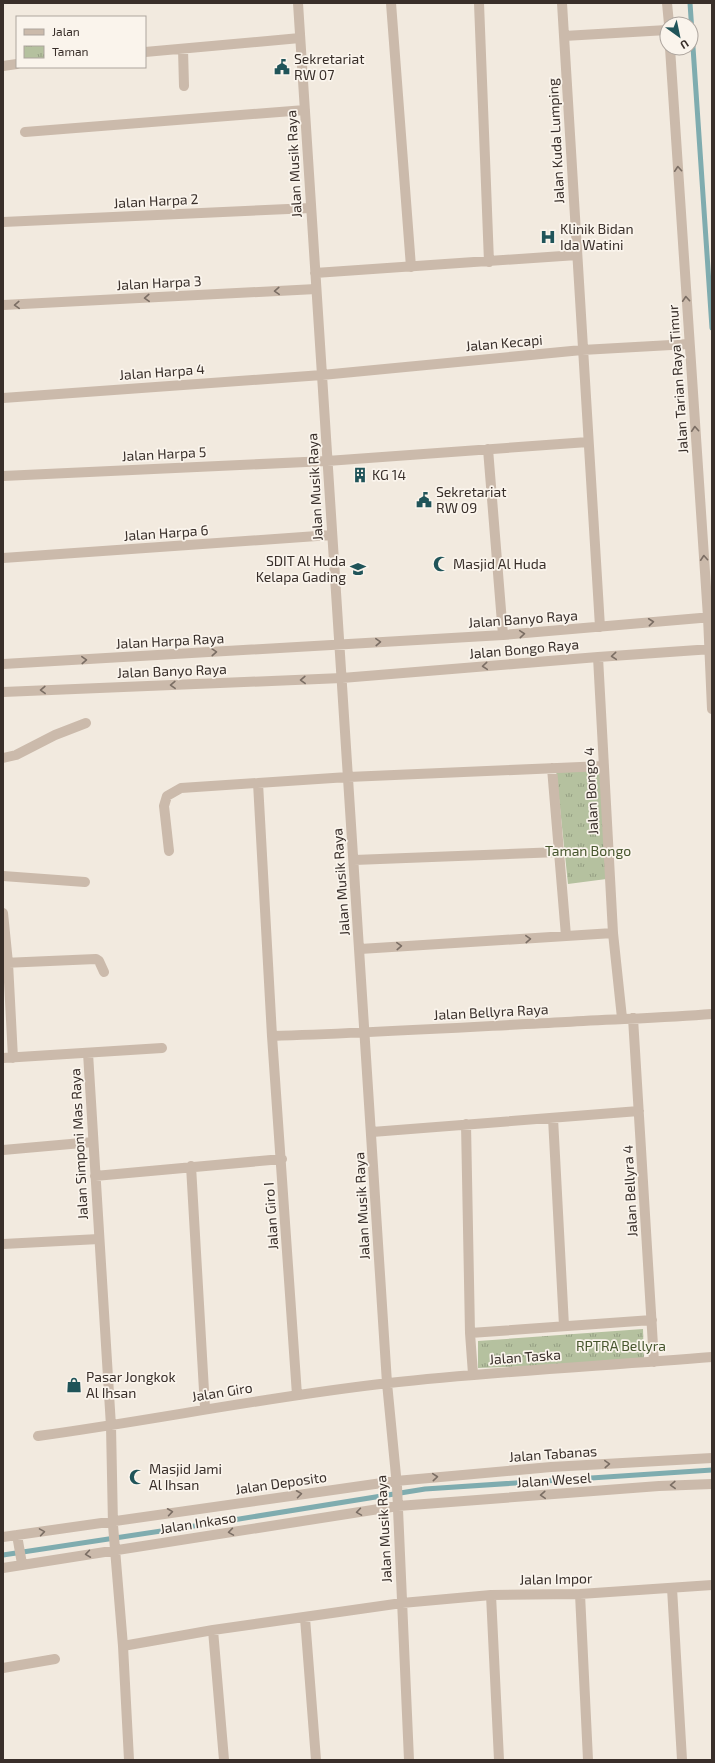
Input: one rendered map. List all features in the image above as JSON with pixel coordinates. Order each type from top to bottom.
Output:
[{"type":"street","name":"Jalan Musik Raya","points":[[298,3],[306,110],[331,535],[366,1033],[387,1383],[397,1483],[409,1760]]},
{"type":"street","points":[[391,3],[411,267]]},
{"type":"street","points":[[479,3],[489,262]]},
{"type":"street","name":"Jalan Kuda Lumping","points":[[562,3],[600,628]]},
{"type":"street","points":[[667,3],[668,16]]},
{"type":"street","points":[[564,36],[659,30]]},
{"type":"street","points":[[146,52],[300,38]]},
{"type":"street","points":[[183,49],[184,86]]},
{"type":"street","name":"Jalan Tarian Raya Timur","points":[[671,56],[689,344],[710,617],[712,709]]},
{"type":"street","points":[[3,66],[16,64]]},
{"type":"street","points":[[25,132],[306,110]]},
{"type":"street","name":"Jalan Harpa 2","points":[[3,222],[311,208]]},
{"type":"street","points":[[315,273],[577,256]]},
{"type":"street","name":"Jalan Harpa 3","points":[[3,305],[316,289]]},
{"type":"street","name":"Jalan Kecapi","points":[[322,375],[582,350],[689,344]]},
{"type":"street","name":"Jalan Harpa 4","points":[[3,398],[322,375]]},
{"type":"street","name":"Jalan Harpa 5","points":[[3,476],[327,461],[588,442]]},
{"type":"street","points":[[488,449],[503,636]]},
{"type":"street","name":"Jalan Harpa 6","points":[[3,558],[331,535]]},
{"type":"street","name":"Jalan Banyo Raya","points":[[339,644],[503,636],[710,617]]},
{"type":"street","name":"Jalan Harpa Raya","points":[[3,664],[339,644]]},
{"type":"street","name":"Jalan Bongo Raya","points":[[342,678],[710,649]]},
{"type":"street","name":"Jalan Bongo 4","points":[[598,657],[613,933],[622,1018]]},
{"type":"street","name":"Jalan Banyo Raya","points":[[3,692],[342,678]]},
{"type":"street","points":[[3,758],[16,755],[55,735],[86,723]]},
{"type":"street","points":[[169,851],[164,806],[167,796],[181,788],[348,777],[604,766]]},
{"type":"street","points":[[552,768],[566,936]]},
{"type":"street","name":"Jalan Giro I","points":[[258,783],[272,1036],[282,1159],[297,1395]]},
{"type":"street","points":[[354,860],[559,852]]},
{"type":"street","points":[[3,876],[85,882]]},
{"type":"street","name":"Jalan Simponi Mas Raya","points":[[3,913],[8,1058],[88,1053],[111,1426],[114,1546],[123,1646],[129,1760]]},
{"type":"street","points":[[360,949],[613,933]]},
{"type":"street","points":[[5,963],[96,959],[99,961],[104,972]]},
{"type":"street","name":"Jalan Bellyra Raya","points":[[272,1036],[366,1033],[712,1014]]},
{"type":"street","name":"Jalan Bellyra 4","points":[[633,1018],[654,1362]]},
{"type":"street","points":[[88,1053],[162,1048]]},
{"type":"street","points":[[372,1132],[639,1111]]},
{"type":"street","points":[[553,1118],[564,1326]]},
{"type":"street","points":[[466,1124],[470,1333],[473,1374]]},
{"type":"street","points":[[3,1150],[93,1142]]},
{"type":"street","points":[[95,1176],[190,1166],[282,1159]]},
{"type":"street","points":[[190,1166],[205,1408]]},
{"type":"street","points":[[3,1244],[99,1239]]},
{"type":"street","points":[[470,1333],[652,1320]]},
{"type":"street","name":"Jalan Taska","points":[[387,1383],[473,1374],[712,1357]]},
{"type":"street","name":"Jalan Giro","points":[[38,1436],[111,1426],[205,1408],[387,1383]]},
{"type":"street","name":"Jalan Tabanas","points":[[397,1483],[551,1467],[712,1458]]},
{"type":"street","name":"Jalan Deposito","points":[[3,1537],[18,1538],[113,1523],[397,1483]]},
{"type":"street","name":"Jalan Wesel","points":[[397,1504],[659,1486],[712,1484]]},
{"type":"street","name":"Jalan Inkaso","points":[[3,1568],[22,1561],[114,1546],[397,1504]]},
{"type":"street","points":[[18,1538],[22,1561]]},
{"type":"street","name":"Jalan Impor","points":[[123,1646],[213,1630],[402,1603],[491,1595],[580,1594],[712,1585]]},
{"type":"street","points":[[672,1588],[682,1760]]},
{"type":"street","points":[[580,1594],[588,1760]]},
{"type":"street","points":[[491,1595],[499,1760]]},
{"type":"street","points":[[305,1618],[316,1760]]},
{"type":"street","points":[[213,1630],[224,1760]]},
{"type":"street","points":[[3,1668],[55,1659]]},
{"type":"green space","name":"Taman Bongo","points":[[600,769],[614,878],[568,884],[556,770]]},
{"type":"green space","name":"RPTRA Bellyra","points":[[643,1329],[644,1362],[478,1368],[478,1341]]},
{"type":"waterway","points":[[690,3],[712,328]]},
{"type":"waterway","points":[[3,1555],[425,1489],[712,1470]]},
{"type":"place","name":"Sekretariat RW 07","points":[[282,67]]},
{"type":"place","name":"Klinik Bidan Ida Watini","points":[[548,237]]},
{"type":"place","name":"KG 14","points":[[360,475]]},
{"type":"place","name":"Sekretariat RW 09","points":[[424,500]]},
{"type":"place","name":"Masjid Al Huda","points":[[441,564]]},
{"type":"place","name":"SDIT Al Huda Kelapa Gading","points":[[358,569]]},
{"type":"place","name":"Pasar Jongkok Al Ihsan","points":[[74,1385]]},
{"type":"place","name":"Masjid Jami Al Ihsan","points":[[137,1477]]}]
